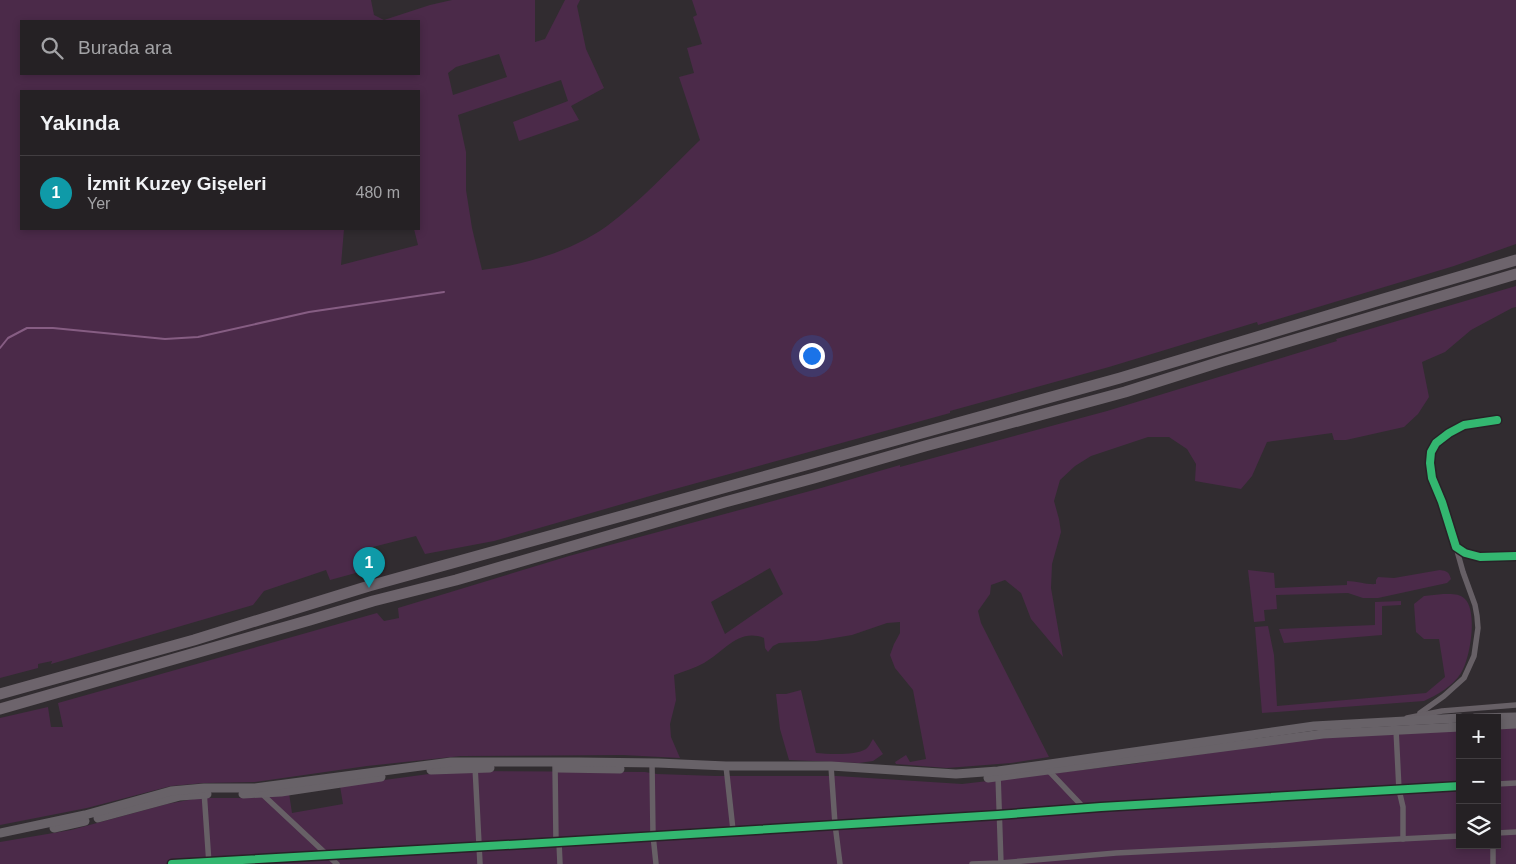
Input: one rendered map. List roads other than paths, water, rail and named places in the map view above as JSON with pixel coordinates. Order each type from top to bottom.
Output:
[{"type":"highway","points":[[0,694],[194,640],[369,586],[1120,378],[1516,260]]},
{"type":"highway","points":[[0,709],[373,601],[456,580],[725,502],[1125,392],[1516,274]]},
{"type":"main road","points":[[1501,717],[1516,717]]},
{"type":"main road","points":[[1396,726],[1456,718]]},
{"type":"main road","points":[[1501,725],[1516,724]]},
{"type":"main road","points":[[0,833],[85,816],[157,794],[188,789],[204,791],[259,791],[428,765],[652,766],[998,774],[1314,726],[1456,727]]},
{"type":"main road","points":[[0,838],[69,826],[204,791]]},
{"type":"street","points":[[1403,839],[1403,807],[1399,790],[1396,726],[1418,715],[1464,678],[1474,656],[1478,628],[1475,605],[1442,502],[1432,478],[1431,452],[1436,442],[1464,425],[1498,420]]},
{"type":"street","points":[[1456,547],[1465,553],[1480,557],[1516,556]]},
{"type":"street","points":[[1418,715],[1463,708],[1516,705]]},
{"type":"street","points":[[475,765],[480,864]]},
{"type":"street","points":[[555,765],[560,864]]},
{"type":"street","points":[[652,766],[653,835],[656,864]]},
{"type":"street","points":[[1046,768],[1084,808]]},
{"type":"street","points":[[726,769],[733,830]]},
{"type":"street","points":[[831,769],[840,864]]},
{"type":"street","points":[[998,774],[1000,863]]},
{"type":"street","points":[[1501,784],[1516,782]]},
{"type":"street","points":[[172,864],[287,861],[327,855],[1456,786]]},
{"type":"street","points":[[204,791],[208,863]]},
{"type":"street","points":[[259,791],[337,864]]},
{"type":"street","points":[[1501,833],[1516,832]]},
{"type":"street","points":[[972,864],[1116,853],[1456,836]]},
{"type":"street","points":[[1493,849],[1493,864]]},
{"type":"waterway","points":[[0,348],[8,338],[27,328],[53,328],[165,339],[198,337],[309,312],[444,292]]},
{"type":"place","name":"İzmit Kuzey Gişeleri","points":[[369,588]]}]
